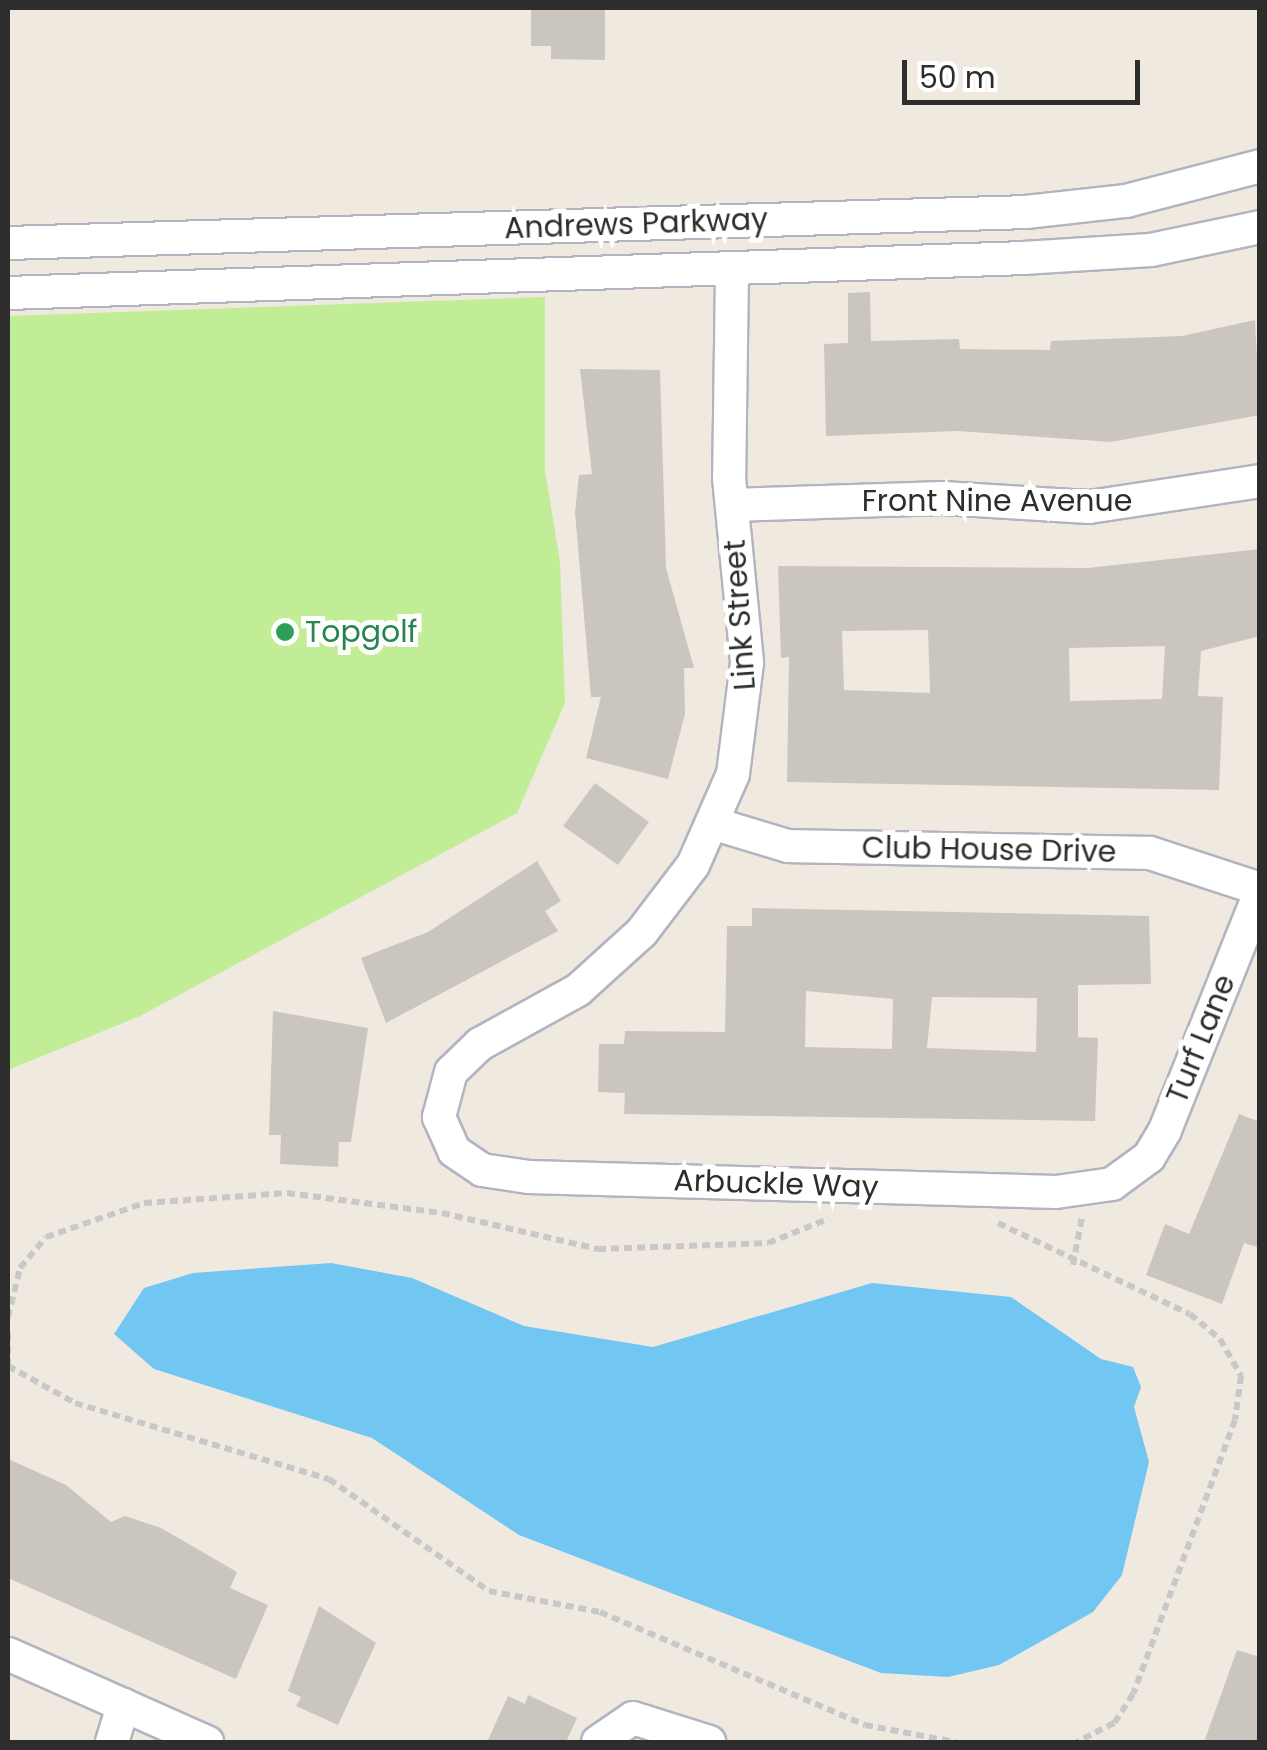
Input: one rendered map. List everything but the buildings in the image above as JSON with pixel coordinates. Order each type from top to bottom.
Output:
[{"type":"street","name":"Andrews Parkway","points":[[8,243],[1026,212],[1143,198],[1260,166]]},
{"type":"street","name":"Andrews Parkway","points":[[8,293],[732,272],[1151,250],[1260,227]]},
{"type":"street","name":"Link Street","points":[[441,1129],[442,1086],[464,1056],[621,953],[676,890],[715,824],[746,693],[732,505],[732,272]]},
{"type":"street","name":"Front Nine Avenue","points":[[732,505],[942,498],[1089,506],[1260,481]]},
{"type":"street","name":"Club House Drive","points":[[715,824],[788,846],[1150,852],[1260,891]]},
{"type":"street","name":"Turf Lane","points":[[1128,1176],[1166,1130],[1260,891]]},
{"type":"street","name":"Arbuckle Way","points":[[441,1129],[466,1161],[528,1177],[1056,1192],[1128,1176]]},
{"type":"street","points":[[8,1654],[207,1742]]},
{"type":"street","points":[[112,1742],[124,1706]]},
{"type":"street","points":[[598,1742],[633,1718],[709,1742]]},
{"type":"path","points":[[8,1316],[20,1268],[46,1236],[110,1208],[160,1201],[255,1193],[350,1200],[598,1249],[768,1243],[838,1215]]},
{"type":"path","points":[[1073,1265],[1084,1210]]},
{"type":"path","points":[[993,1220],[1073,1265],[1199,1319],[1241,1376],[1234,1420],[1133,1694],[1114,1723],[1077,1742]]},
{"type":"path","points":[[8,1333],[8,1366],[75,1402],[329,1480],[489,1590],[600,1612],[864,1725],[956,1742]]},
{"type":"green space","name":"Topgolf","points":[[545,297],[545,470],[560,562],[565,703],[517,813],[140,1016],[8,1070],[8,316]]},
{"type":"water","points":[[331,1263],[412,1278],[524,1326],[653,1347],[872,1283],[1011,1297],[1101,1359],[1133,1367],[1141,1387],[1134,1407],[1149,1462],[1122,1575],[1093,1612],[999,1665],[948,1677],[881,1673],[519,1535],[372,1438],[154,1369],[114,1334],[144,1288],[193,1273]]},
{"type":"place","name":"Topgolf","points":[[285,632]]}]
